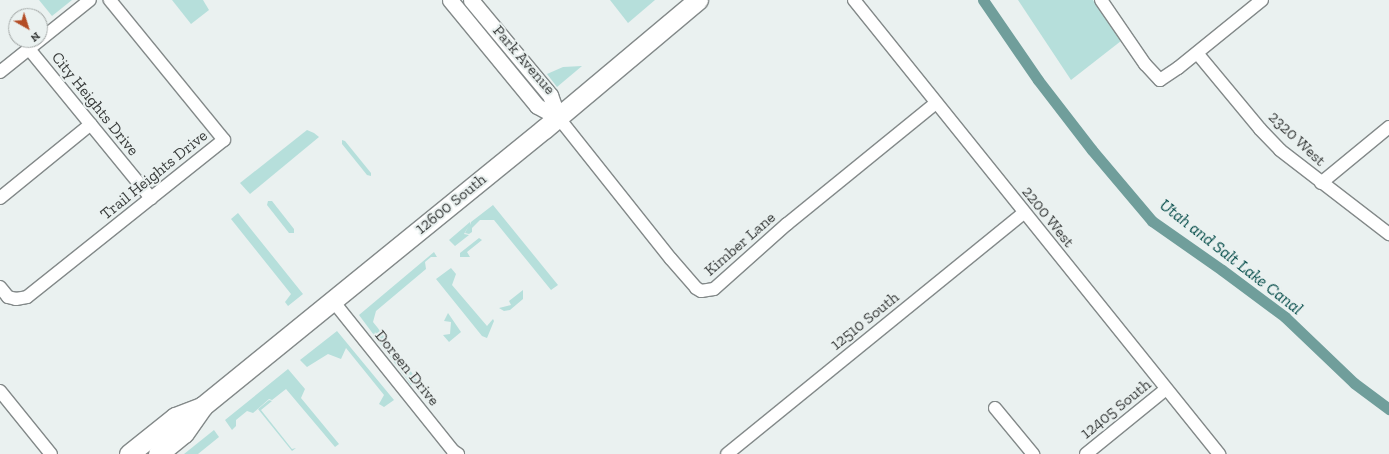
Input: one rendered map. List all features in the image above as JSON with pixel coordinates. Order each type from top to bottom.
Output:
[{"type":"main road","name":"12600 South","points":[[158,454],[184,433],[203,406],[558,117],[698,0]]},
{"type":"main road","name":"12600 South","points":[[129,454],[175,417],[203,406]]},
{"type":"street","points":[[0,72],[90,0]]},
{"type":"street","name":"Trail Heights Drive","points":[[0,287],[8,297],[16,299],[27,297],[224,140],[110,0]]},
{"type":"street","name":"Park Avenue","points":[[450,0],[537,106],[558,117]]},
{"type":"street","name":"Park Avenue","points":[[471,0],[550,95],[558,117]]},
{"type":"street","name":"2200 West","points":[[854,0],[1219,454]]},
{"type":"street","points":[[1104,1],[1144,64],[1160,80],[1178,68],[1262,0]]},
{"type":"street","name":"City Heights Drive","points":[[29,49],[151,198]]},
{"type":"street","name":"2320 West","points":[[1197,53],[1260,129],[1280,150],[1389,234]]},
{"type":"street","name":"Kimber Lane","points":[[558,117],[676,265],[696,288],[701,291],[714,289],[787,224],[936,103]]},
{"type":"street","points":[[0,198],[91,124]]},
{"type":"street","points":[[1321,183],[1389,127]]},
{"type":"street","name":"12510 South","points":[[727,454],[1024,213]]},
{"type":"street","name":"Doreen Drive","points":[[332,301],[453,451],[458,454]]},
{"type":"street","name":"12405 South","points":[[1086,454],[1166,389]]},
{"type":"street","points":[[0,391],[51,454]]},
{"type":"street","points":[[995,408],[1033,454]]},
{"type":"shaded area","points":[[39,0],[72,0],[52,16],[48,11],[48,8],[46,8]]},
{"type":"shaded area","points":[[172,0],[203,0],[209,10],[191,24]]},
{"type":"shaded area","points":[[610,0],[655,0],[628,23]]},
{"type":"shaded area","points":[[1018,0],[1093,0],[1121,41],[1071,80]]},
{"type":"shaded area","points":[[582,66],[557,87],[547,74],[563,67]]},
{"type":"shaded area","points":[[307,130],[319,137],[250,194],[240,183]]},
{"type":"shaded area","points":[[342,140],[345,141],[371,173],[371,176],[367,175],[342,144]]},
{"type":"shaded area","points":[[268,201],[272,201],[294,229],[294,233],[289,233],[267,205]]},
{"type":"shaded area","points":[[493,205],[558,285],[551,290],[494,220],[480,220],[472,228],[472,232],[469,234],[465,233],[468,227],[464,234],[469,235],[455,246],[449,240],[470,222],[471,225],[471,222]]},
{"type":"shaded area","points":[[238,213],[303,294],[288,306],[285,302],[291,294],[231,219]]},
{"type":"shaded area","points":[[479,238],[482,240],[467,252],[470,257],[460,257],[460,253]]},
{"type":"shaded area","points":[[434,252],[437,257],[431,257],[425,262],[426,269],[376,311],[373,322],[394,348],[398,358],[402,359],[417,380],[411,385],[359,315]]},
{"type":"shaded area","points":[[451,268],[456,274],[452,285],[487,326],[493,319],[494,321],[487,338],[482,336],[436,279]]},
{"type":"shaded area","points":[[523,290],[523,299],[510,310],[504,311],[499,308],[511,305],[509,301]]},
{"type":"shaded area","points":[[448,313],[461,332],[449,342],[443,335],[450,334],[451,322],[444,321]]},
{"type":"shaded area","points":[[337,331],[394,400],[384,407],[379,404],[384,395],[346,348],[341,359],[328,354],[307,367],[300,360]]},
{"type":"shaded area","points":[[288,369],[305,389],[301,398],[339,444],[335,447],[286,389],[272,400],[269,399],[253,413],[247,411],[236,420],[236,426],[232,430],[225,420]]},
{"type":"shaded area","points":[[269,400],[272,401],[261,410],[292,449],[296,448],[292,451],[258,409]]},
{"type":"shaded area","points":[[214,430],[219,437],[198,454],[184,454]]},
{"type":"waterway","name":"Utah and Salt Lake Canal","points":[[983,0],[1038,80],[1092,150],[1152,221],[1222,270],[1285,317],[1354,383],[1389,409]]}]
